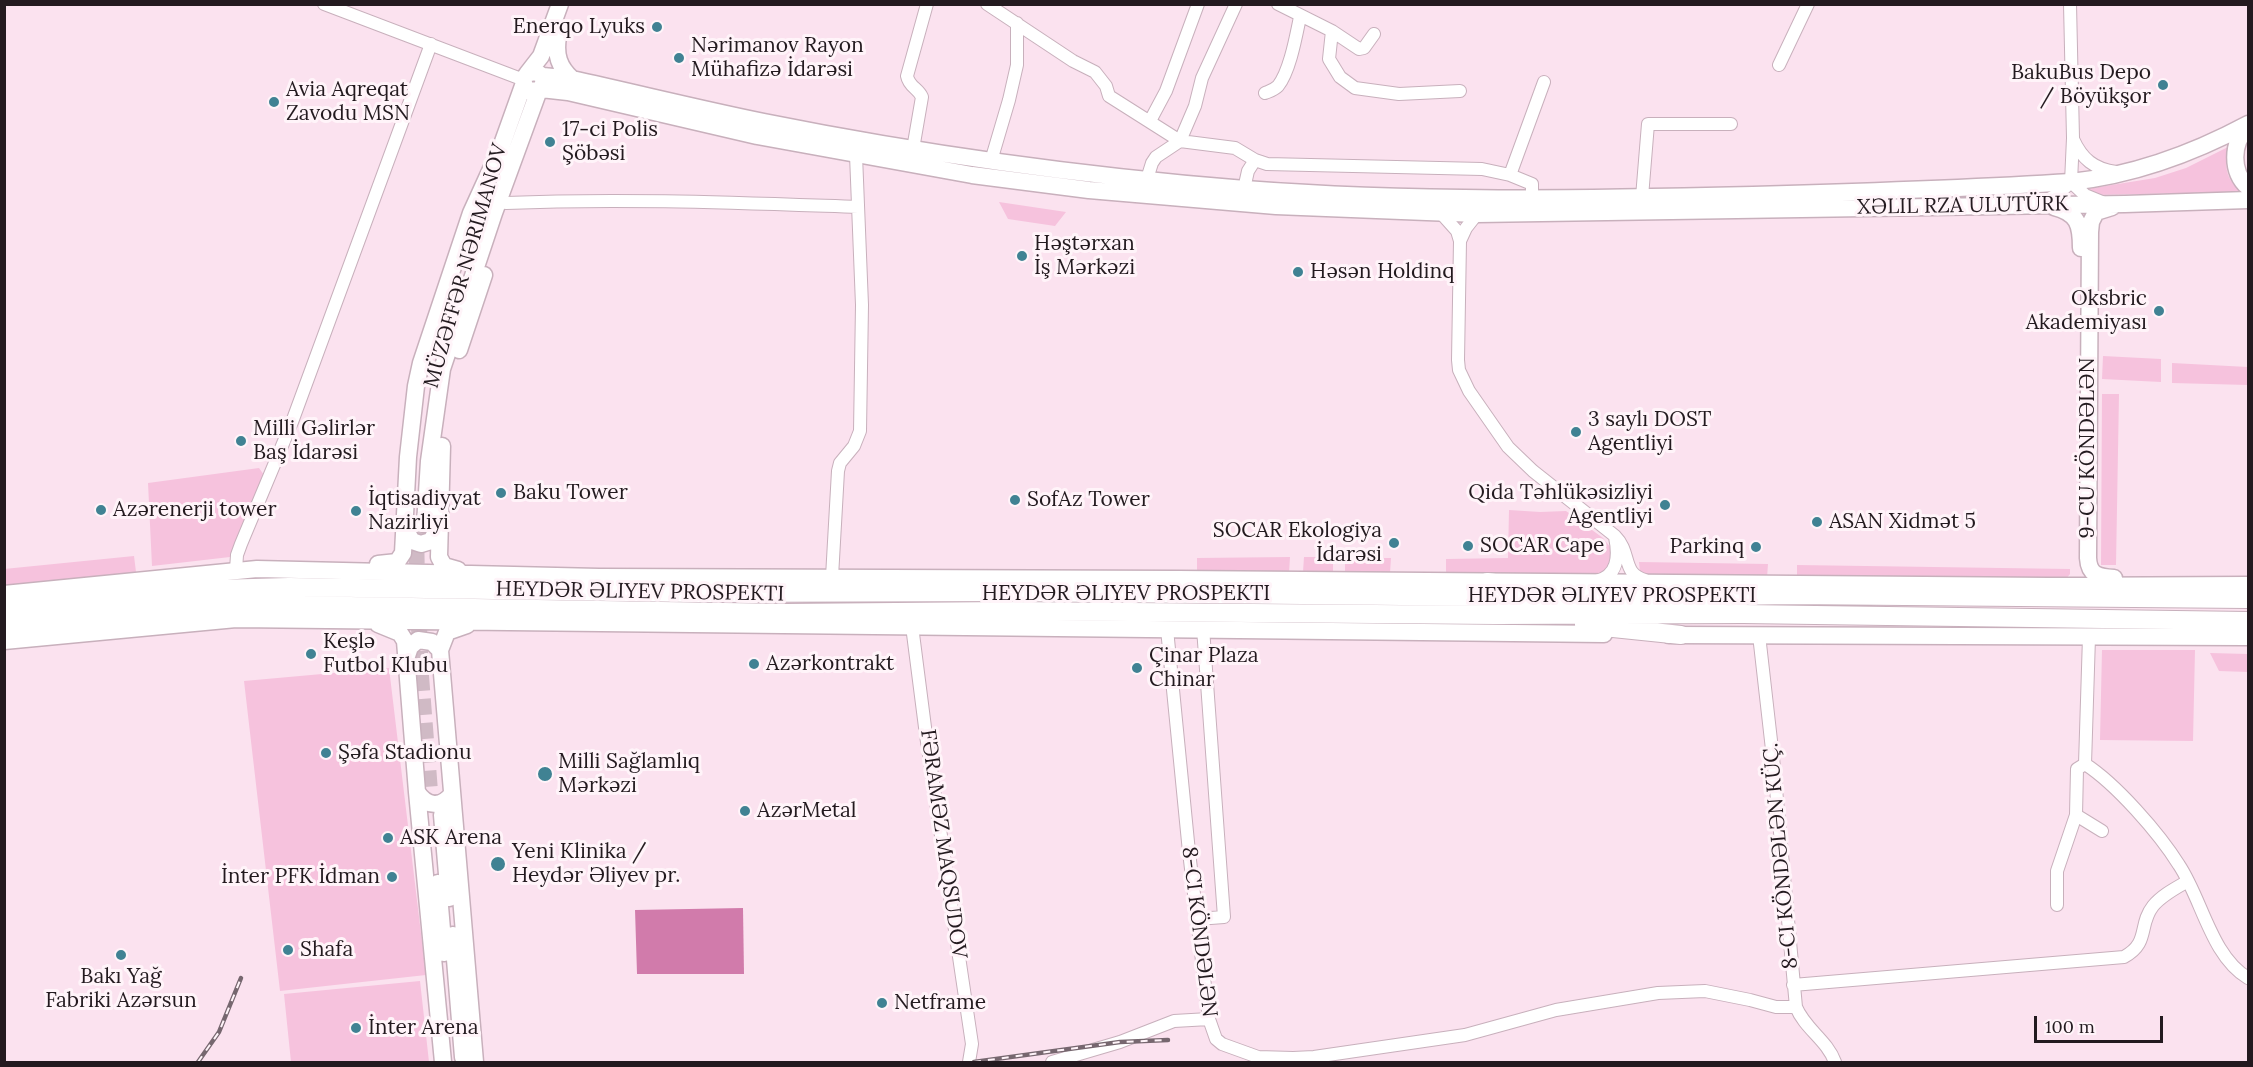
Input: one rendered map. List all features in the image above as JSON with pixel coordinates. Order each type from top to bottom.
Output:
[{"type":"highway","points":[[1487,582],[1599,598]]},
{"type":"highway","name":"HEYDƏR ƏLIYEV PROSPEKTI","points":[[4,609],[183,590],[279,587],[698,593],[1007,592],[1599,598],[1803,595],[2248,599]]},
{"type":"highway","name":"HEYDƏR ƏLIYEV PROSPEKTI","points":[[4,626],[183,608],[287,605],[786,613],[1006,610],[2248,621]]},
{"type":"highway","points":[[1496,615],[1681,635]]},
{"type":"main road","points":[[4,594],[236,570],[394,563],[400,560],[421,526],[440,460],[453,373],[502,222],[513,162],[534,81],[560,4]]},
{"type":"main road","points":[[570,4],[556,48],[559,63],[572,79]]},
{"type":"main road","points":[[534,81],[558,38]]},
{"type":"main road","points":[[534,81],[572,79],[856,155],[972,175],[1089,190],[1202,201],[1375,204],[1532,198],[1642,197],[1677,204]]},
{"type":"main road","points":[[534,81],[568,92],[758,128],[991,161],[1440,213],[1477,214],[1677,204]]},
{"type":"main road","name":"MÜZƏFFƏR NƏRIMANOV","points":[[421,526],[424,424],[434,365],[482,218],[497,156],[534,81]]},
{"type":"main road","points":[[2248,126],[2239,140],[2235,158],[2240,178],[2248,187]]},
{"type":"main road","name":"XƏLIL RZA ULUTÜRK","points":[[1677,204],[2071,182],[2129,173],[2203,147],[2248,126]]},
{"type":"main road","points":[[470,573],[448,568],[441,563],[421,526],[442,369],[462,304],[513,162]]},
{"type":"main road","name":"XƏLIL RZA ULUTÜRK","points":[[1677,204],[2125,204],[2248,200]]},
{"type":"main road","name":"9-CU KÖNDƏLƏN","points":[[2038,204],[2052,206],[2066,212],[2079,223],[2081,233],[2078,565],[2069,581],[2048,586]]},
{"type":"main road","name":"9-CU KÖNDƏLƏN","points":[[2125,204],[2096,212],[2091,222],[2090,232],[2089,567],[2090,571],[2099,577],[2195,584]]},
{"type":"main road","points":[[257,569],[598,577],[2048,586],[2248,585]]},
{"type":"main road","points":[[4,641],[218,620],[1203,628],[1681,635],[2248,637]]},
{"type":"main road","points":[[363,620],[389,627],[400,633],[405,641],[417,792],[444,1062]]},
{"type":"main road","points":[[475,622],[447,632],[440,650],[475,1062]]},
{"type":"main road","points":[[407,656],[410,647],[418,640],[432,642],[440,650]]},
{"type":"main road","points":[[417,792],[421,799],[432,804],[444,802],[452,794]]},
{"type":"main road","points":[[452,1062],[437,816],[463,1057],[466,1062]]},
{"type":"street","points":[[324,4],[534,81]]},
{"type":"street","points":[[913,149],[922,97],[919,91],[908,83],[907,76],[927,4]]},
{"type":"street","points":[[987,4],[1073,61],[1095,72],[1106,86],[1109,96],[1180,141],[1235,148],[1267,164],[1482,169],[1510,175],[1532,184],[1532,198]]},
{"type":"street","points":[[1150,121],[1166,91],[1198,4]]},
{"type":"street","points":[[1148,179],[1156,157],[1180,141],[1196,106],[1202,78],[1236,4]]},
{"type":"street","points":[[1278,4],[1332,31],[1359,49],[1364,48],[1374,34]]},
{"type":"street","points":[[1779,65],[1808,4]]},
{"type":"street","points":[[2038,204],[2053,198],[2071,182],[2073,138],[2070,4]]},
{"type":"street","points":[[1265,93],[1275,89],[1282,78],[1296,39],[1300,17]]},
{"type":"street","points":[[991,161],[1010,100],[1017,65],[1017,23]]},
{"type":"street","points":[[1332,31],[1329,59],[1340,77],[1355,88],[1399,94],[1460,91]]},
{"type":"street","points":[[236,570],[237,555],[241,544],[292,422],[431,44]]},
{"type":"street","points":[[1510,175],[1544,82]]},
{"type":"street","points":[[1642,197],[1648,124],[1731,124]]},
{"type":"street","points":[[2073,138],[2084,158]]},
{"type":"street","points":[[832,577],[838,471],[840,463],[854,446],[860,431],[862,305],[856,155]]},
{"type":"street","points":[[2072,163],[2076,155],[2106,170],[2129,173]]},
{"type":"street","points":[[1244,189],[1248,171],[1255,160]]},
{"type":"street","points":[[2071,182],[2090,198],[2125,204]]},
{"type":"street","points":[[506,203],[663,200],[858,207]]},
{"type":"street","points":[[1440,213],[1457,231],[1460,240],[1457,340],[1459,370],[1463,380],[1508,447],[1533,471],[1615,536],[1624,548],[1628,567],[1633,575],[1661,584]]},
{"type":"street","points":[[1460,240],[1477,214]]},
{"type":"street","points":[[1586,583],[1603,579],[1614,569],[1617,556],[1615,536]]},
{"type":"street","name":"FƏRAMƏZ MAQSUDOV","points":[[912,626],[972,1044],[969,1062]]},
{"type":"street","points":[[1197,919],[1224,917],[1203,628]]},
{"type":"street","name":"8-CI KÖNDƏLƏN","points":[[1167,629],[1197,919],[1209,1019],[1216,1039],[1232,1048],[1258,1057],[1293,1058],[1324,1056],[1465,1035],[1556,1010],[1658,993],[1705,991],[1776,1007],[1796,1007]]},
{"type":"street","name":"8-CI KÖNDƏLƏN KÜÇ.","points":[[1759,635],[1774,767],[1796,1007],[1800,1018],[1829,1047],[1835,1062]]},
{"type":"street","points":[[2085,764],[2089,637]]},
{"type":"street","points":[[2057,905],[2057,871],[2076,815],[2077,769],[2085,764]]},
{"type":"street","points":[[2085,764],[2098,772],[2116,790],[2181,866],[2225,956],[2241,974],[2248,978]]},
{"type":"street","points":[[2076,815],[2102,831]]},
{"type":"street","points":[[1793,985],[2124,957],[2135,951],[2140,943],[2146,918],[2152,907],[2161,897],[2188,881]]},
{"type":"street","points":[[1052,1062],[1120,1042],[1174,1022],[1209,1019]]},
{"type":"shaded area","points":[[2228,147],[2227,172],[2240,192],[2093,195],[2087,189],[2155,178],[2186,168]]},
{"type":"shaded area","points":[[999,202],[1066,212],[1055,226],[1008,219]]},
{"type":"shaded area","points":[[2103,356],[2161,359],[2161,382],[2102,379]]},
{"type":"shaded area","points":[[2172,363],[2248,367],[2248,385],[2172,383]]},
{"type":"shaded area","points":[[2102,394],[2119,394],[2116,565],[2101,565]]},
{"type":"shaded area","points":[[259,468],[264,475],[230,557],[152,566],[148,483]]},
{"type":"shaded area","points":[[1509,510],[1566,511],[1603,538],[1611,548],[1608,565],[1596,576],[1446,572],[1446,559],[1508,558]]},
{"type":"shaded area","points":[[134,556],[136,572],[5,587],[4,569]]},
{"type":"shaded area","points":[[1290,557],[1289,573],[1197,571],[1197,558]]},
{"type":"shaded area","points":[[1304,557],[1333,557],[1333,573],[1303,572]]},
{"type":"shaded area","points":[[1345,558],[1391,558],[1390,573],[1345,572]]},
{"type":"shaded area","points":[[1639,562],[1768,564],[1767,578],[1651,577],[1640,572]]},
{"type":"shaded area","points":[[1797,565],[2070,569],[2070,574],[2065,580],[1797,578]]},
{"type":"shaded area","points":[[2102,650],[2195,650],[2193,741],[2100,740]]},
{"type":"shaded area","points":[[2210,653],[2248,654],[2248,672],[2219,671]]},
{"type":"shaded area","points":[[389,668],[426,975],[280,991],[244,681]]},
{"type":"shaded area","points":[[743,908],[744,974],[637,974],[635,910]]},
{"type":"shaded area","name":"İnter Arena","points":[[420,981],[429,1062],[291,1062],[284,994]]},
{"type":"tunnel","points":[[416,524],[417,586]]},
{"type":"tunnel","points":[[419,627],[432,817]]},
{"type":"railway","points":[[198,1062],[219,1032],[241,978]]},
{"type":"railway","points":[[974,1062],[1120,1042],[1168,1040]]},
{"type":"place","name":"Enerqo Lyuks","points":[[657,27]]},
{"type":"place","name":"Nərimanov Rayon Mühafizə İdarəsi","points":[[679,58]]},
{"type":"place","name":"BakuBus Depo / Böyükşor","points":[[2163,85]]},
{"type":"place","name":"Avia Aqreqat Zavodu MSN","points":[[274,102]]},
{"type":"place","name":"17-ci Polis Şöbəsi","points":[[550,142]]},
{"type":"place","name":"Həştərxan İş Mərkəzi","points":[[1022,256]]},
{"type":"place","name":"Həsən Holdinq","points":[[1298,272]]},
{"type":"place","name":"Oksbric Akademiyası","points":[[2159,311]]},
{"type":"place","name":"3 saylı DOST Agentliyi","points":[[1576,432]]},
{"type":"place","name":"Milli Gəlirlər Baş İdarəsi","points":[[241,441]]},
{"type":"place","name":"Baku Tower","points":[[501,493]]},
{"type":"place","name":"SofAz Tower","points":[[1015,500]]},
{"type":"place","name":"Qida Təhlükəsizliyi Agentliyi","points":[[1665,505]]},
{"type":"place","name":"Azərenerji tower","points":[[101,510]]},
{"type":"place","name":"İqtisadiyyat Nazirliyi","points":[[356,511]]},
{"type":"place","name":"ASAN Xidmət 5","points":[[1817,522]]},
{"type":"place","name":"SOCAR Ekologiya İdarəsi","points":[[1394,543]]},
{"type":"place","name":"SOCAR Cape","points":[[1468,546]]},
{"type":"place","name":"Parkinq","points":[[1756,547]]},
{"type":"place","name":"Keşlə Futbol Klubu","points":[[311,654]]},
{"type":"place","name":"Azərkontrakt","points":[[754,664]]},
{"type":"place","name":"Çinar Plaza Chinar","points":[[1137,668]]},
{"type":"place","name":"Şəfa Stadionu","points":[[326,753]]},
{"type":"place","name":"Milli Sağlamlıq Mərkəzi","points":[[545,774]]},
{"type":"place","name":"AzərMetal","points":[[745,811]]},
{"type":"place","name":"ASK Arena","points":[[388,838]]},
{"type":"place","name":"Yeni Klinika / Heydər Əliyev pr.","points":[[498,864]]},
{"type":"place","name":"İnter PFK İdman","points":[[392,877]]},
{"type":"place","name":"Shafa","points":[[288,950]]},
{"type":"place","name":"Bakı Yağ Fabriki Azərsun","points":[[121,955]]},
{"type":"place","name":"Netframe","points":[[882,1003]]},
{"type":"place","name":"İnter Arena","points":[[356,1028]]}]
